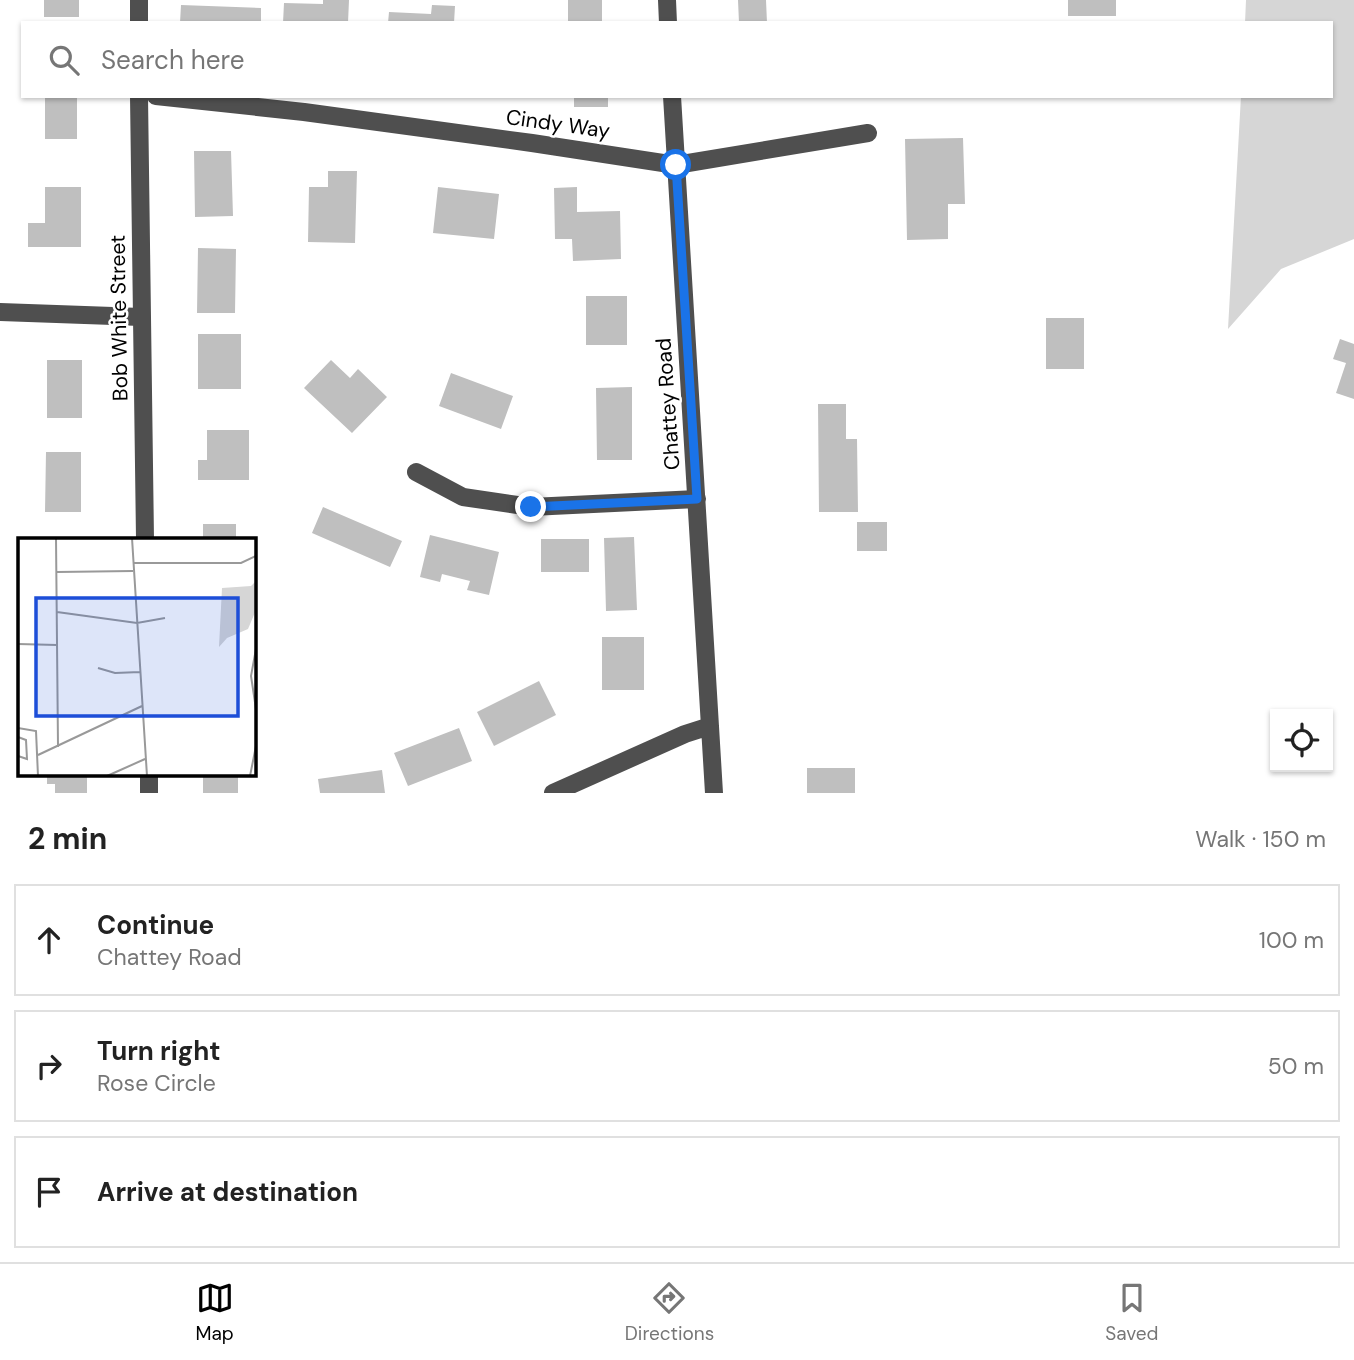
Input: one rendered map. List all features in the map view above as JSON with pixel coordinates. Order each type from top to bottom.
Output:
[{"type":"street","points":[[139,0],[139,21]]},
{"type":"street","points":[[667,0],[668,21]]},
{"type":"street","name":"Bob White Street","points":[[139,98],[145,538]]},
{"type":"street","name":"Cindy Way","points":[[173,98],[371,121],[676,165],[869,133]]},
{"type":"street","name":"Chattey Road","points":[[672,98],[714,793]]},
{"type":"street","points":[[0,312],[141,317]]},
{"type":"street","points":[[416,472],[463,497],[531,507],[697,499]]},
{"type":"street","points":[[553,793],[685,734],[710,726]]},
{"type":"shaded area","points":[[1246,0],[1354,0],[1354,239],[1281,269],[1228,329],[1241,98],[1333,98],[1333,21],[1245,21]]},
{"type":"building","points":[[44,0],[79,0],[79,17],[44,17]]},
{"type":"building","points":[[323,0],[349,0],[348,21],[283,21],[284,3],[323,4]]},
{"type":"building","points":[[568,0],[602,0],[602,21],[568,21]]},
{"type":"building","points":[[738,0],[766,0],[767,21],[739,21]]},
{"type":"building","points":[[1068,0],[1116,0],[1116,16],[1068,16]]},
{"type":"building","points":[[181,5],[261,8],[261,21],[180,21]]},
{"type":"building","points":[[432,5],[455,6],[454,21],[388,21],[389,12],[431,14]]},
{"type":"building","points":[[45,98],[77,98],[77,139],[45,139]]},
{"type":"building","points":[[574,98],[608,98],[608,107],[574,107]]},
{"type":"building","points":[[963,138],[965,204],[948,204],[948,239],[907,240],[905,139]]},
{"type":"building","points":[[194,151],[231,151],[233,216],[195,217]]},
{"type":"building","points":[[328,171],[357,171],[355,243],[308,242],[309,187],[328,187]]},
{"type":"building","points":[[45,187],[81,187],[81,247],[28,247],[28,223],[45,223]]},
{"type":"building","points":[[438,187],[499,194],[494,239],[433,233]]},
{"type":"building","points":[[577,187],[577,212],[620,211],[621,259],[573,261],[572,239],[555,239],[554,188]]},
{"type":"building","points":[[198,248],[236,249],[235,313],[197,313]]},
{"type":"building","points":[[586,296],[627,296],[627,345],[586,345]]},
{"type":"building","points":[[1046,318],[1084,318],[1084,369],[1046,369]]},
{"type":"building","points":[[198,334],[241,334],[241,389],[198,389]]},
{"type":"building","points":[[1340,339],[1354,344],[1354,399],[1336,393],[1346,363],[1333,359]]},
{"type":"building","points":[[47,360],[82,360],[82,418],[47,418]]},
{"type":"building","points":[[331,360],[350,378],[358,369],[387,397],[352,433],[304,388]]},
{"type":"building","points":[[451,373],[513,396],[501,429],[439,406]]},
{"type":"building","points":[[632,387],[632,460],[597,460],[596,388]]},
{"type":"building","points":[[818,404],[846,404],[846,439],[857,439],[858,512],[819,512]]},
{"type":"building","points":[[207,430],[249,430],[249,480],[198,480],[198,460],[207,460]]},
{"type":"building","points":[[46,452],[81,452],[81,512],[45,512]]},
{"type":"building","points":[[323,507],[402,541],[390,567],[312,533]]},
{"type":"building","points":[[857,522],[887,522],[887,551],[857,551]]},
{"type":"building","points":[[203,524],[236,524],[236,538],[203,538]]},
{"type":"building","points":[[430,535],[499,552],[489,595],[467,590],[470,581],[442,574],[440,582],[420,577]]},
{"type":"building","points":[[634,537],[637,610],[606,611],[604,538]]},
{"type":"building","points":[[541,539],[589,539],[589,572],[541,572]]},
{"type":"building","points":[[602,637],[644,637],[644,690],[602,690]]},
{"type":"building","points":[[539,681],[556,715],[494,746],[477,712]]},
{"type":"building","points":[[459,728],[472,761],[408,786],[394,753]]},
{"type":"building","points":[[807,768],[855,768],[855,793],[807,793]]},
{"type":"building","points":[[382,770],[385,793],[320,793],[318,779]]},
{"type":"building","points":[[47,776],[87,776],[87,793],[55,793],[55,784],[47,784]]},
{"type":"building","points":[[203,776],[238,776],[238,793],[203,793]]},
{"type":"route","points":[[531,507],[697,499],[676,165]]}]
